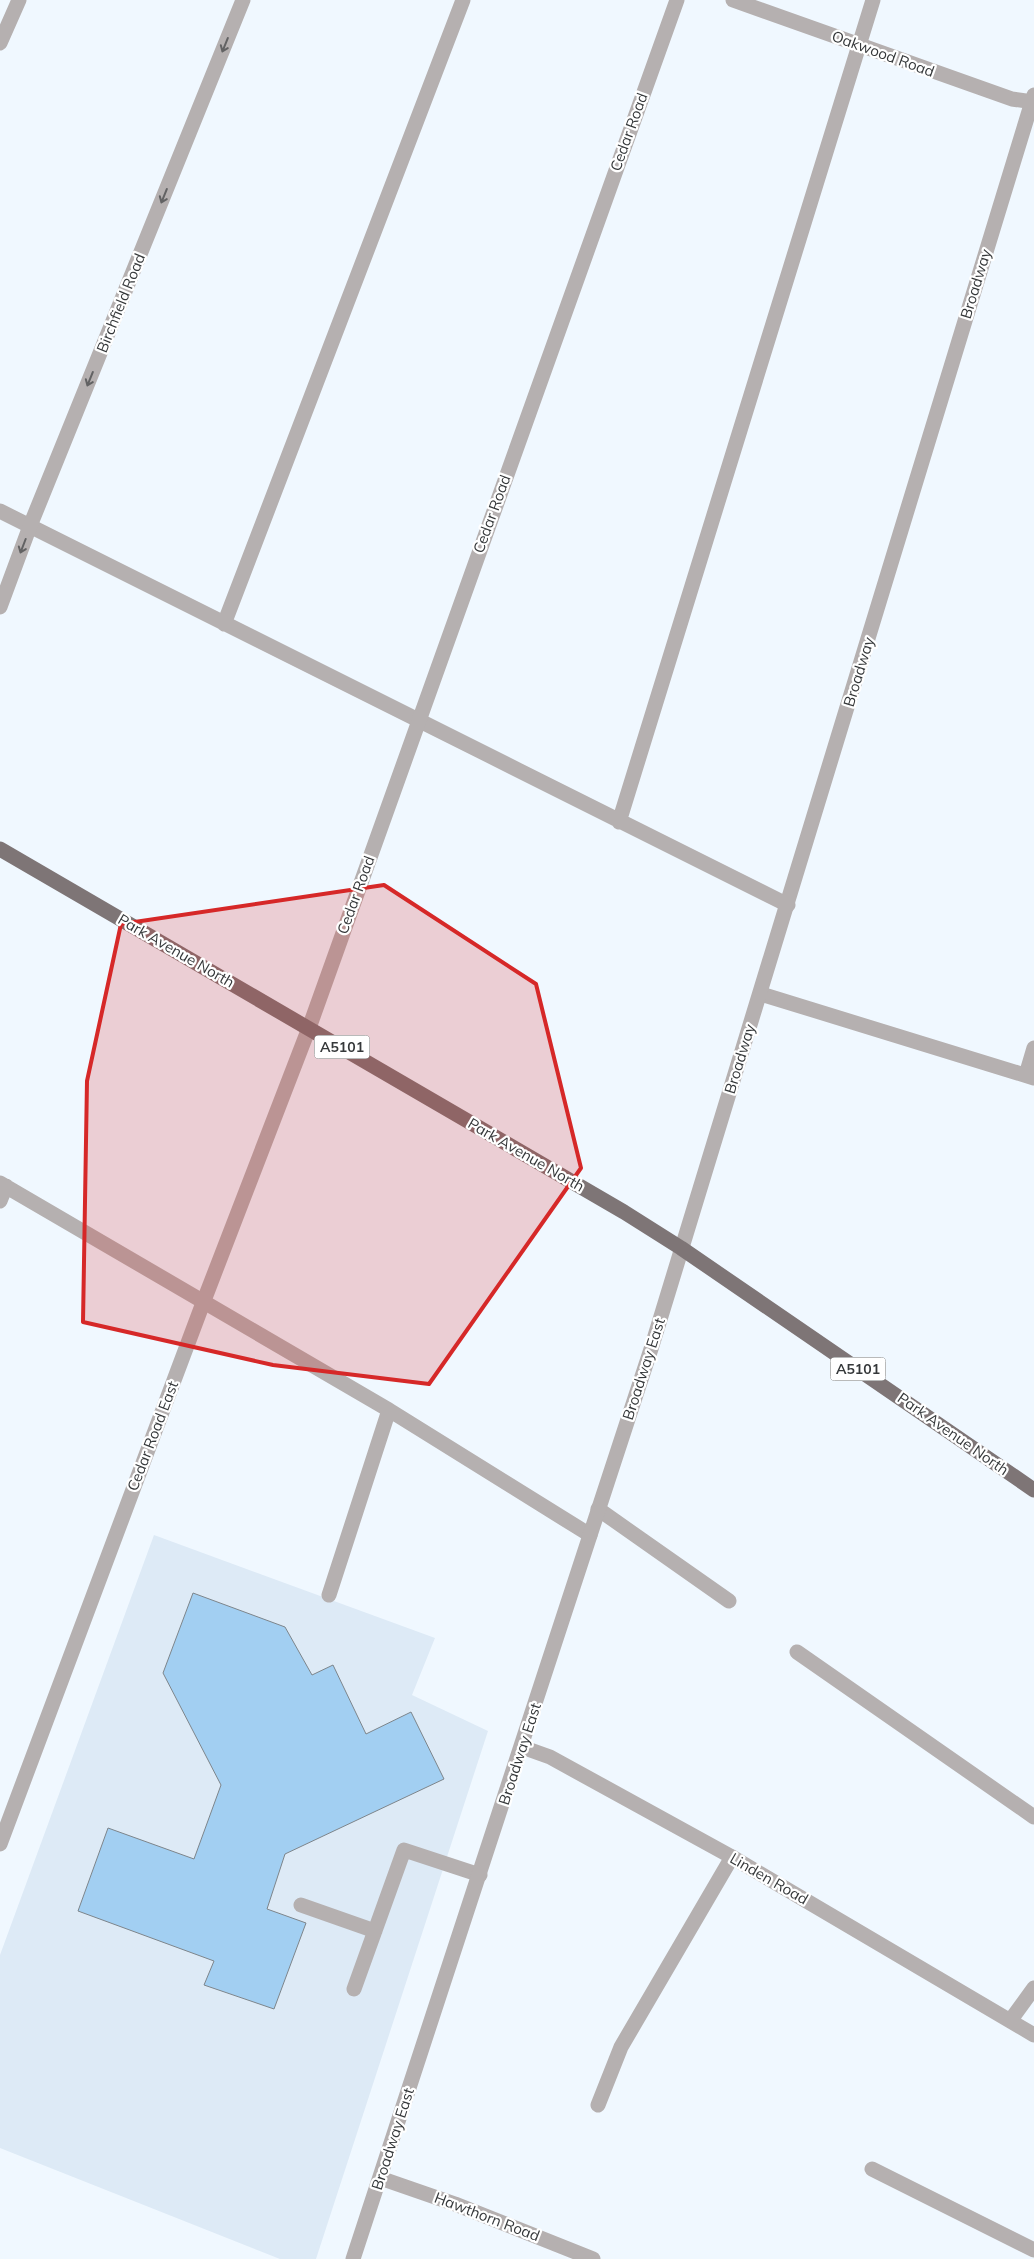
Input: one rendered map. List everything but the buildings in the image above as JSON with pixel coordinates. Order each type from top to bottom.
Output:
[{"type":"main road","name":"Park Avenue North","points":[[0,849],[309,1028],[681,1248],[1034,1490]]},
{"type":"street","points":[[0,43],[19,0]]},
{"type":"street","name":"Birchfield Road","points":[[0,607],[30,526],[243,0]]},
{"type":"street","points":[[224,624],[463,0]]},
{"type":"street","name":"Cedar Road","points":[[309,1028],[677,0]]},
{"type":"street","name":"Oakwood Road","points":[[733,0],[1012,99],[1033,100]]},
{"type":"street","points":[[619,822],[873,0]]},
{"type":"street","name":"Broadway","points":[[681,1248],[788,905],[1033,100]]},
{"type":"street","points":[[0,511],[788,905]]},
{"type":"street","points":[[760,994],[1030,1076],[1034,1048]]},
{"type":"street","name":"Cedar Road East","points":[[0,1844],[203,1303],[309,1028]]},
{"type":"street","points":[[0,1201],[3,1185],[389,1410],[590,1535]]},
{"type":"street","name":"Broadway East","points":[[353,2259],[522,1747],[651,1349],[681,1248]]},
{"type":"street","points":[[329,1595],[389,1410]]},
{"type":"street","points":[[598,1509],[730,1601]]},
{"type":"street","points":[[797,1652],[1034,1816]]},
{"type":"street","name":"Linden Road","points":[[522,1747],[550,1757],[732,1857],[1034,2035]]},
{"type":"street","points":[[354,1989],[404,1850],[480,1875]]},
{"type":"street","points":[[598,2105],[621,2047],[732,1857]]},
{"type":"street","points":[[301,1905],[374,1931]]},
{"type":"street","points":[[1010,2021],[1034,1988]]},
{"type":"street","points":[[872,2170],[1034,2250]]},
{"type":"street","name":"Hawthorn Road","points":[[380,2178],[455,2204],[593,2259]]},
{"type":"highlighted area","points":[[384,885],[536,984],[581,1168],[429,1384],[273,1365],[83,1322],[87,1081],[121,924]]},
{"type":"shaded area","points":[[154,1535],[435,1638],[412,1695],[488,1731],[316,2259],[280,2259],[0,2148],[0,1955]]}]
